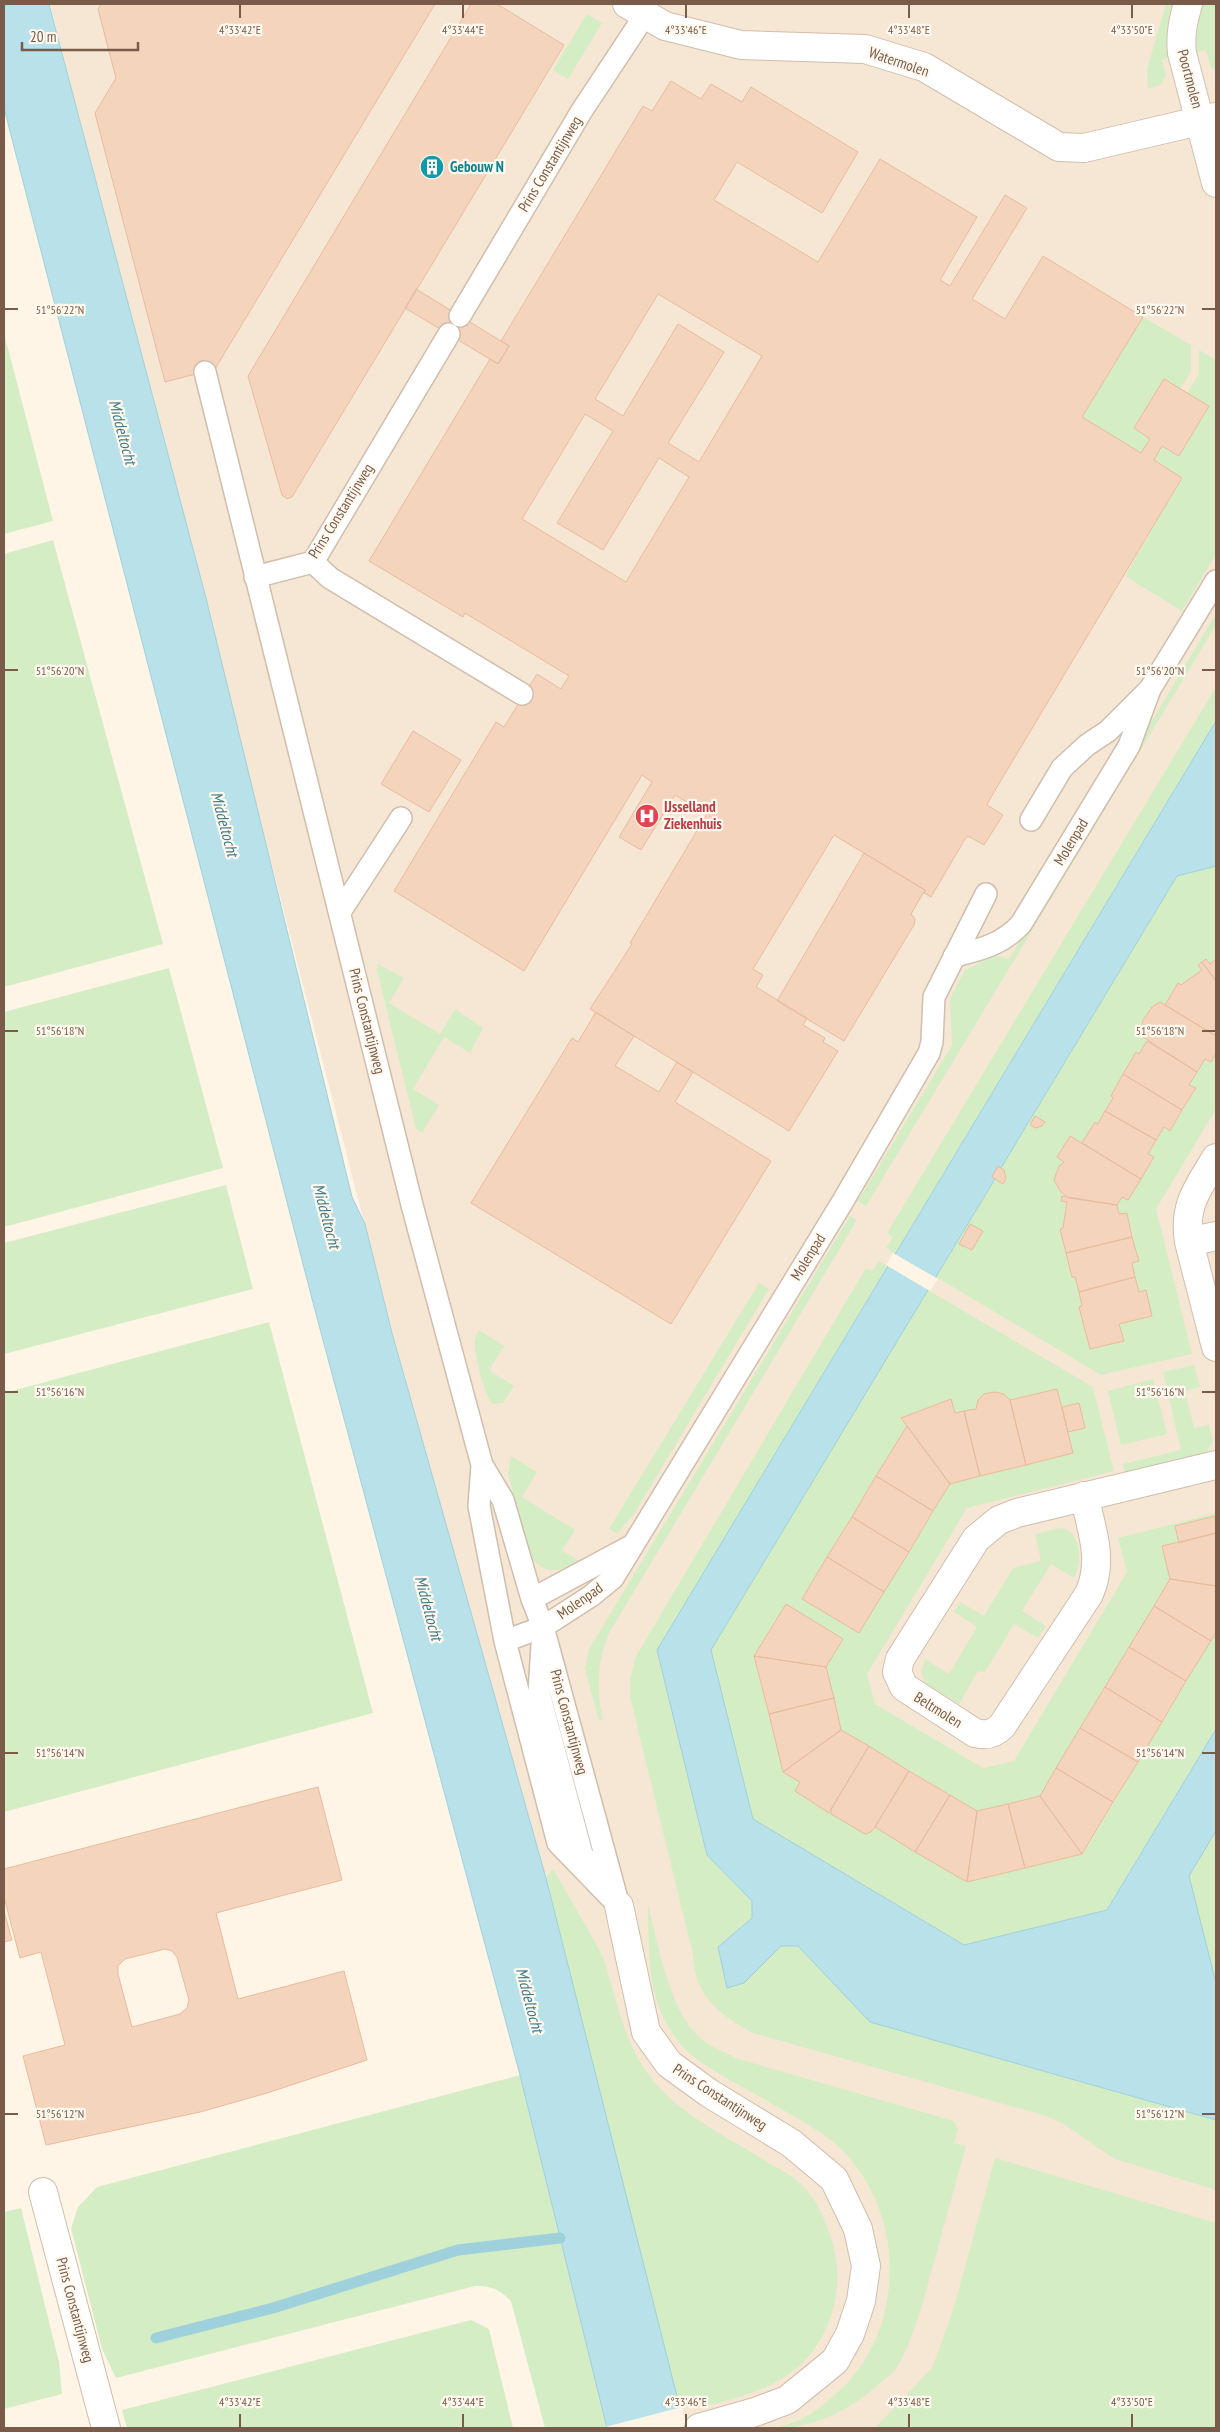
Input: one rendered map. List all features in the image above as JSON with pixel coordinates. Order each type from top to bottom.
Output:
[{"type":"street","name":"Poortmolen","points":[[1188,4],[1180,38],[1182,53],[1209,119],[1216,183]]},
{"type":"street","name":"Watermolen","points":[[636,9],[665,26],[741,44],[865,49],[924,67],[1059,146],[1084,148],[1209,119]]},
{"type":"street","points":[[1216,1158],[1191,1200],[1187,1218],[1189,1242],[1216,1347]]},
{"type":"street","points":[[1189,1242],[1216,1236]]},
{"type":"street","name":"Beltmolen","points":[[1084,1496],[1096,1549],[1096,1576],[1089,1594],[1002,1726],[996,1732],[988,1735],[975,1733],[904,1687],[897,1672],[900,1660],[976,1539],[998,1520],[1017,1513],[1084,1496],[1216,1465]]},
{"type":"street","name":"Prins Constantijnweg","points":[[619,1906],[646,2032],[669,2064],[709,2093],[791,2143],[834,2179],[858,2228],[866,2266],[861,2301],[850,2334],[835,2361],[786,2400],[755,2412],[701,2428]]},
{"type":"street","name":"Prins Constantijnweg","points":[[43,2192],[106,2428]]},
{"type":"lane","name":"Prins Constantijnweg","points":[[460,316],[581,112],[636,9]]},
{"type":"lane","name":"Prins Constantijnweg","points":[[255,576],[313,562],[449,334]]},
{"type":"lane","name":"Prins Constantijnweg","points":[[205,372],[412,1205],[482,1465],[503,1500],[532,1599],[543,1627]]},
{"type":"lane","points":[[313,562],[330,578],[522,694]]},
{"type":"lane","name":"Molenpad","points":[[954,956],[978,951],[998,942],[1011,934],[1021,924],[1129,746],[1150,689],[1216,581]]},
{"type":"lane","name":"Molenpad","points":[[1031,820],[1067,763],[1087,745],[1108,731],[1150,689]]},
{"type":"lane","points":[[340,912],[401,818]]},
{"type":"lane","name":"Molenpad","points":[[543,1627],[591,1596],[613,1578],[630,1547],[843,1201],[929,1053],[932,1042],[934,997],[986,894]]},
{"type":"lane","name":"Prins Constantijnweg","points":[[482,1465],[479,1506],[506,1641],[558,1843],[619,1906]]},
{"type":"lane","name":"Molenpad","points":[[532,1599],[630,1547]]},
{"type":"lane","points":[[506,1641],[543,1627],[539,1693],[582,1854],[619,1906]]},
{"type":"shaded area","points":[[50,4],[1216,4],[1216,2428],[675,2428]]},
{"type":"green space","points":[[1166,4],[1179,4],[1173,57],[1162,60],[1166,76],[1160,85],[1148,89],[1147,69]]},
{"type":"green space","points":[[1200,4],[1216,4],[1216,70],[1211,68],[1206,50],[1193,53],[1194,19]]},
{"type":"green space","points":[[587,14],[602,23],[568,79],[553,70]]},
{"type":"green space","points":[[1143,317],[1191,345],[1191,372],[1180,389],[1164,379],[1134,428],[1150,439],[1141,453],[1082,417]]},
{"type":"green space","points":[[4,333],[53,521],[4,534]]},
{"type":"green space","points":[[1199,350],[1216,360],[1216,554],[1182,611],[1125,576],[1182,478],[1154,460],[1162,446],[1179,456],[1209,407],[1187,393],[1199,374]]},
{"type":"green space","points":[[53,540],[163,944],[4,987],[4,554]]},
{"type":"green space","points":[[1216,614],[1216,625],[866,1206],[858,1201],[952,1045],[950,998],[965,970],[992,957],[999,956],[1009,959]]},
{"type":"green space","points":[[1216,687],[1216,721],[895,1254],[886,1248],[893,1237],[887,1233]]},
{"type":"green space","points":[[1216,866],[1216,959],[1210,964],[1206,959],[1198,965],[1202,970],[1181,985],[1178,983],[1165,1005],[1160,1002],[1148,1012],[1140,1030],[1140,1035],[1147,1041],[1139,1054],[1136,1052],[1111,1095],[1113,1098],[1098,1124],[1094,1122],[1082,1143],[1069,1136],[1057,1157],[1064,1162],[1059,1166],[1054,1180],[1061,1192],[1069,1198],[1062,1197],[1061,1201],[1067,1202],[1063,1228],[1060,1229],[1072,1277],[1075,1277],[1082,1306],[1079,1307],[1090,1349],[1124,1341],[1119,1324],[1152,1316],[1146,1291],[1139,1292],[1132,1263],[1139,1261],[1127,1213],[1119,1214],[1117,1205],[1122,1197],[1128,1200],[1154,1158],[1148,1154],[1164,1127],[1170,1131],[1196,1089],[1189,1085],[1205,1059],[1211,1062],[1216,1053],[1216,1109],[1156,1209],[1192,1354],[1101,1375],[936,1277],[995,1179],[1003,1184],[1006,1178],[1004,1170],[1001,1168],[1177,876]],"holes":[[[970,1224],[983,1231],[971,1250],[959,1244]]]},
{"type":"green space","points":[[378,964],[404,978],[389,1003],[440,1034],[455,1009],[483,1028],[470,1053],[444,1037],[413,1089],[439,1105],[422,1133],[416,1129],[377,970]]},
{"type":"green space","points":[[169,968],[223,1168],[4,1227],[4,1012]]},
{"type":"green space","points":[[226,1185],[253,1289],[4,1354],[4,1243]]},
{"type":"green space","points":[[850,1216],[857,1220],[609,1633],[600,1665],[599,1698],[603,1720],[599,1721],[585,1669],[589,1649]]},
{"type":"green space","points":[[879,1261],[888,1266],[657,1650],[707,1855],[752,1901],[752,1918],[718,1947],[727,1987],[744,1983],[781,1946],[798,1946],[871,2022],[1216,2120],[1216,2190],[1115,2159],[1062,2123],[1043,2115],[753,2033],[729,2019],[715,2007],[697,1980],[691,1946],[630,1697],[630,1680],[635,1658],[866,1268],[872,1271]]},
{"type":"green space","points":[[759,1283],[769,1289],[634,1514],[617,1534],[609,1529]]},
{"type":"green space","points":[[928,1290],[1093,1387],[1114,1471],[967,1508],[867,1674],[875,1704],[983,1768],[1014,1761],[1127,1572],[1118,1538],[1216,1513],[1216,1521],[1215,1516],[1175,1526],[1179,1543],[1170,1579],[1040,1796],[977,1811],[841,1730],[826,1667],[843,1639],[786,1604],[754,1656],[783,1772],[800,1782],[795,1791],[829,1813],[831,1809],[831,1814],[865,1834],[871,1832],[875,1827],[967,1882],[1083,1854],[1216,1632],[1216,1729],[1107,1910],[964,1945],[753,1819],[711,1650]],"holes":[[[1057,1389],[1062,1407],[1079,1403],[1085,1427],[1068,1432],[1073,1453],[950,1484],[859,1633],[802,1599],[907,1426],[901,1418],[951,1399],[955,1413],[976,1409],[982,1397],[989,1393],[1004,1394],[1009,1400]]]},
{"type":"green space","points":[[269,1322],[373,1713],[4,1812],[4,1393]]},
{"type":"green space","points":[[479,1330],[504,1346],[489,1370],[514,1386],[503,1403],[493,1404],[481,1376],[475,1344]]},
{"type":"green space","points":[[1194,1365],[1200,1387],[1185,1391],[1194,1428],[1209,1425],[1213,1441],[1202,1461],[1125,1476],[1123,1464],[1181,1450],[1163,1372]]},
{"type":"green space","points":[[1153,1379],[1167,1434],[1121,1445],[1108,1391]]},
{"type":"green space","points":[[511,1456],[537,1472],[522,1497],[575,1530],[562,1550],[579,1561],[554,1570],[542,1567],[531,1557],[508,1474]]},
{"type":"green space","points":[[1059,1528],[1066,1529],[1076,1540],[1079,1563],[1074,1578],[1051,1564],[1022,1611],[1046,1626],[1038,1638],[1014,1624],[985,1672],[978,1671],[959,1704],[925,1683],[921,1672],[925,1659],[949,1674],[977,1627],[954,1612],[960,1602],[984,1616],[1013,1568],[1041,1561],[1035,1534]]},
{"type":"green space","points":[[1216,1831],[1216,1983],[1189,1876]]},
{"type":"green space","points":[[553,1869],[601,1954],[626,2032],[648,2074],[673,2101],[702,2123],[799,2182],[815,2202],[827,2226],[835,2252],[837,2272],[835,2303],[832,2313],[822,2336],[810,2354],[796,2369],[762,2389],[698,2408],[697,2403],[680,2408],[546,1878]]},
{"type":"green space","points":[[648,1905],[661,1959],[674,1997],[692,2029],[704,2041],[735,2058],[954,2121],[958,2130],[954,2143],[966,2146],[921,2309],[903,2356],[895,2370],[867,2394],[844,2410],[818,2421],[805,2425],[777,2428],[798,2421],[834,2396],[864,2362],[878,2334],[888,2296],[890,2273],[885,2227],[878,2205],[855,2165],[831,2140],[699,2061],[684,2048],[662,2015],[656,1998],[650,1962]]},
{"type":"green space","points":[[520,2075],[607,2427],[545,2428],[511,2301],[499,2291],[481,2286],[116,2378],[102,2349],[71,2228],[78,2207],[97,2187]]},
{"type":"green space","points":[[995,2158],[1216,2223],[1216,2428],[875,2428],[932,2368],[952,2314]]},
{"type":"green space","points":[[21,2208],[59,2362],[62,2394],[4,2409],[4,2212]]},
{"type":"green space","points":[[471,2320],[489,2329],[513,2428],[127,2428],[122,2410]]},
{"type":"water","name":"Middeltocht","points":[[4,4],[49,4],[206,598],[352,1197],[365,1224],[392,1333],[546,1878],[685,2428],[607,2428],[520,2075],[316,1314],[4,108]]},
{"type":"water","points":[[1216,721],[1216,866],[1177,876],[1001,1168],[998,1167],[992,1177],[995,1179],[711,1650],[753,1819],[964,1945],[1107,1910],[1216,1729],[1216,1831],[1189,1876],[1216,1983],[1216,2120],[870,2022],[798,1946],[781,1946],[744,1983],[727,1988],[718,1947],[752,1918],[752,1901],[707,1855],[657,1650]]},
{"type":"pier","points":[[893,1253],[938,1279],[930,1291],[886,1265]]},
{"type":"pier","points":[[682,2407],[687,2428],[605,2428],[605,2427]]},
{"type":"building","points":[[101,4],[435,4],[215,369],[165,382],[95,113],[116,78],[98,9]]},
{"type":"building","name":"Gebouw N","points":[[471,4],[497,4],[564,45],[292,497],[287,499],[282,495],[248,376]]},
{"type":"building","points":[[671,81],[701,99],[711,84],[742,102],[751,87],[858,152],[822,213],[737,162],[714,200],[818,262],[880,159],[977,217],[940,280],[950,286],[1005,195],[1027,208],[972,299],[1005,319],[1043,256],[1143,317],[1082,417],[1141,453],[1150,439],[1134,428],[1164,379],[1209,406],[1179,456],[1162,446],[1154,460],[1182,478],[991,797],[987,805],[1003,815],[984,845],[968,836],[931,897],[924,893],[925,890],[834,835],[753,969],[763,975],[756,987],[807,1018],[803,1025],[825,1038],[823,1042],[838,1051],[789,1131],[590,1009],[632,944],[630,943],[707,814],[675,795],[641,850],[619,837],[652,782],[642,775],[524,971],[394,891],[496,722],[504,727],[537,674],[561,689],[569,676],[465,613],[463,617],[369,561],[490,359],[498,364],[509,346],[501,341],[643,106],[652,111]],"holes":[[[658,294],[762,356],[699,462],[668,443],[724,352],[678,324],[623,416],[595,399]],[[585,414],[613,431],[557,523],[603,550],[659,458],[689,477],[626,582],[522,519]]]},
{"type":"building","points":[[416,289],[509,346],[498,364],[405,308]]},
{"type":"building","points":[[413,731],[461,760],[429,812],[381,784]]},
{"type":"building","points":[[864,853],[925,890],[911,914],[915,919],[914,925],[844,1041],[777,1001]]},
{"type":"building","points":[[1206,959],[1210,964],[1216,959],[1216,981],[1202,962]]},
{"type":"building","points":[[1202,962],[1216,981],[1216,1036],[1165,1005],[1178,983],[1181,985],[1202,970],[1198,965]]},
{"type":"building","points":[[1160,1002],[1216,1036],[1216,1053],[1211,1062],[1205,1059],[1197,1072],[1140,1035],[1143,1020],[1152,1007]]},
{"type":"building","points":[[596,1012],[634,1036],[615,1066],[659,1092],[677,1062],[693,1072],[675,1102],[771,1161],[671,1324],[471,1203],[572,1038],[578,1042]]},
{"type":"building","points":[[1147,1041],[1197,1072],[1189,1085],[1196,1088],[1182,1110],[1123,1074],[1136,1052],[1139,1054]]},
{"type":"building","points":[[1123,1074],[1182,1110],[1170,1131],[1164,1127],[1156,1140],[1105,1111],[1113,1098],[1111,1096]]},
{"type":"building","points":[[1105,1111],[1156,1140],[1148,1154],[1154,1157],[1141,1179],[1082,1143],[1095,1122],[1098,1124]]},
{"type":"building","points":[[1035,1116],[1045,1122],[1042,1126],[1035,1128],[1030,1125]]},
{"type":"building","points":[[1070,1136],[1141,1179],[1128,1200],[1122,1197],[1117,1205],[1069,1198],[1061,1192],[1054,1180],[1059,1166],[1064,1162],[1057,1157]]},
{"type":"building","points":[[998,1166],[1004,1170],[1006,1178],[1003,1184],[992,1177]]},
{"type":"building","points":[[1062,1196],[1117,1205],[1119,1214],[1127,1213],[1132,1237],[1066,1253],[1060,1229],[1063,1228],[1067,1202],[1061,1201]]},
{"type":"building","points":[[970,1224],[983,1231],[972,1250],[959,1244]]},
{"type":"building","points":[[1132,1237],[1139,1261],[1132,1263],[1135,1277],[1079,1292],[1075,1277],[1072,1277],[1066,1253]]},
{"type":"building","points":[[1135,1277],[1139,1292],[1146,1290],[1152,1316],[1119,1324],[1124,1341],[1090,1349],[1079,1307],[1082,1306],[1079,1292]]},
{"type":"building","points":[[1057,1389],[1073,1453],[1026,1465],[1010,1400]]},
{"type":"building","points":[[995,1392],[1004,1394],[1010,1400],[1026,1465],[980,1476],[964,1411],[976,1409],[978,1400],[984,1394]]},
{"type":"building","points":[[951,1399],[955,1413],[964,1411],[980,1476],[950,1484],[901,1418]]},
{"type":"building","points":[[1079,1403],[1085,1428],[1068,1432],[1062,1407]]},
{"type":"building","points":[[907,1426],[950,1484],[933,1511],[876,1476]]},
{"type":"building","points":[[876,1476],[933,1511],[909,1552],[852,1517]]},
{"type":"building","points":[[1215,1516],[1216,1533],[1179,1543],[1175,1526]]},
{"type":"building","points":[[852,1517],[909,1552],[884,1592],[827,1557]]},
{"type":"building","points":[[1216,1533],[1216,1586],[1170,1579],[1162,1546]]},
{"type":"building","points":[[827,1557],[884,1592],[859,1633],[802,1599]]},
{"type":"building","points":[[1170,1579],[1216,1586],[1216,1632],[1211,1641],[1154,1606]]},
{"type":"building","points":[[786,1604],[843,1639],[826,1667],[754,1656]]},
{"type":"building","points":[[1154,1606],[1211,1641],[1186,1681],[1129,1647]]},
{"type":"building","points":[[1129,1647],[1186,1681],[1162,1722],[1105,1687]]},
{"type":"building","points":[[754,1656],[826,1667],[834,1698],[769,1714]]},
{"type":"building","points":[[1105,1687],[1162,1722],[1138,1762],[1080,1728]]},
{"type":"building","points":[[834,1698],[841,1730],[783,1772],[769,1714]]},
{"type":"building","points":[[1080,1728],[1138,1762],[1113,1802],[1056,1768]]},
{"type":"building","points":[[841,1730],[869,1746],[829,1813],[795,1791],[800,1782],[783,1772]]},
{"type":"building","points":[[869,1746],[909,1771],[875,1827],[871,1832],[865,1834],[831,1814],[831,1809]]},
{"type":"building","points":[[1056,1768],[1113,1802],[1082,1854],[1040,1796]]},
{"type":"building","points":[[909,1771],[950,1795],[915,1852],[875,1827]]},
{"type":"building","points":[[318,1787],[342,1880],[216,1913],[238,1999],[344,1971],[367,2060],[267,2093],[200,2112],[46,2145],[23,2056],[65,2045],[41,1952],[20,1958],[4,1897],[4,1869]],"holes":[[[165,1949],[172,1951],[177,1957],[189,2000],[187,2008],[180,2014],[132,2027],[118,1974],[118,1966],[125,1959]]]},
{"type":"building","points":[[950,1795],[977,1811],[967,1882],[915,1852]]},
{"type":"building","points":[[1040,1796],[1082,1854],[1025,1868],[1008,1804]]},
{"type":"building","points":[[1008,1804],[1025,1868],[967,1882],[977,1811]]},
{"type":"building","points":[[4,1911],[12,1940],[4,1942]]},
{"type":"waterway","points":[[156,2338],[273,2308],[458,2250],[560,2238]]},
{"type":"place","name":"Gebouw N","points":[[432,167]]},
{"type":"place","name":"IJsselland Ziekenhuis","points":[[647,816]]}]
